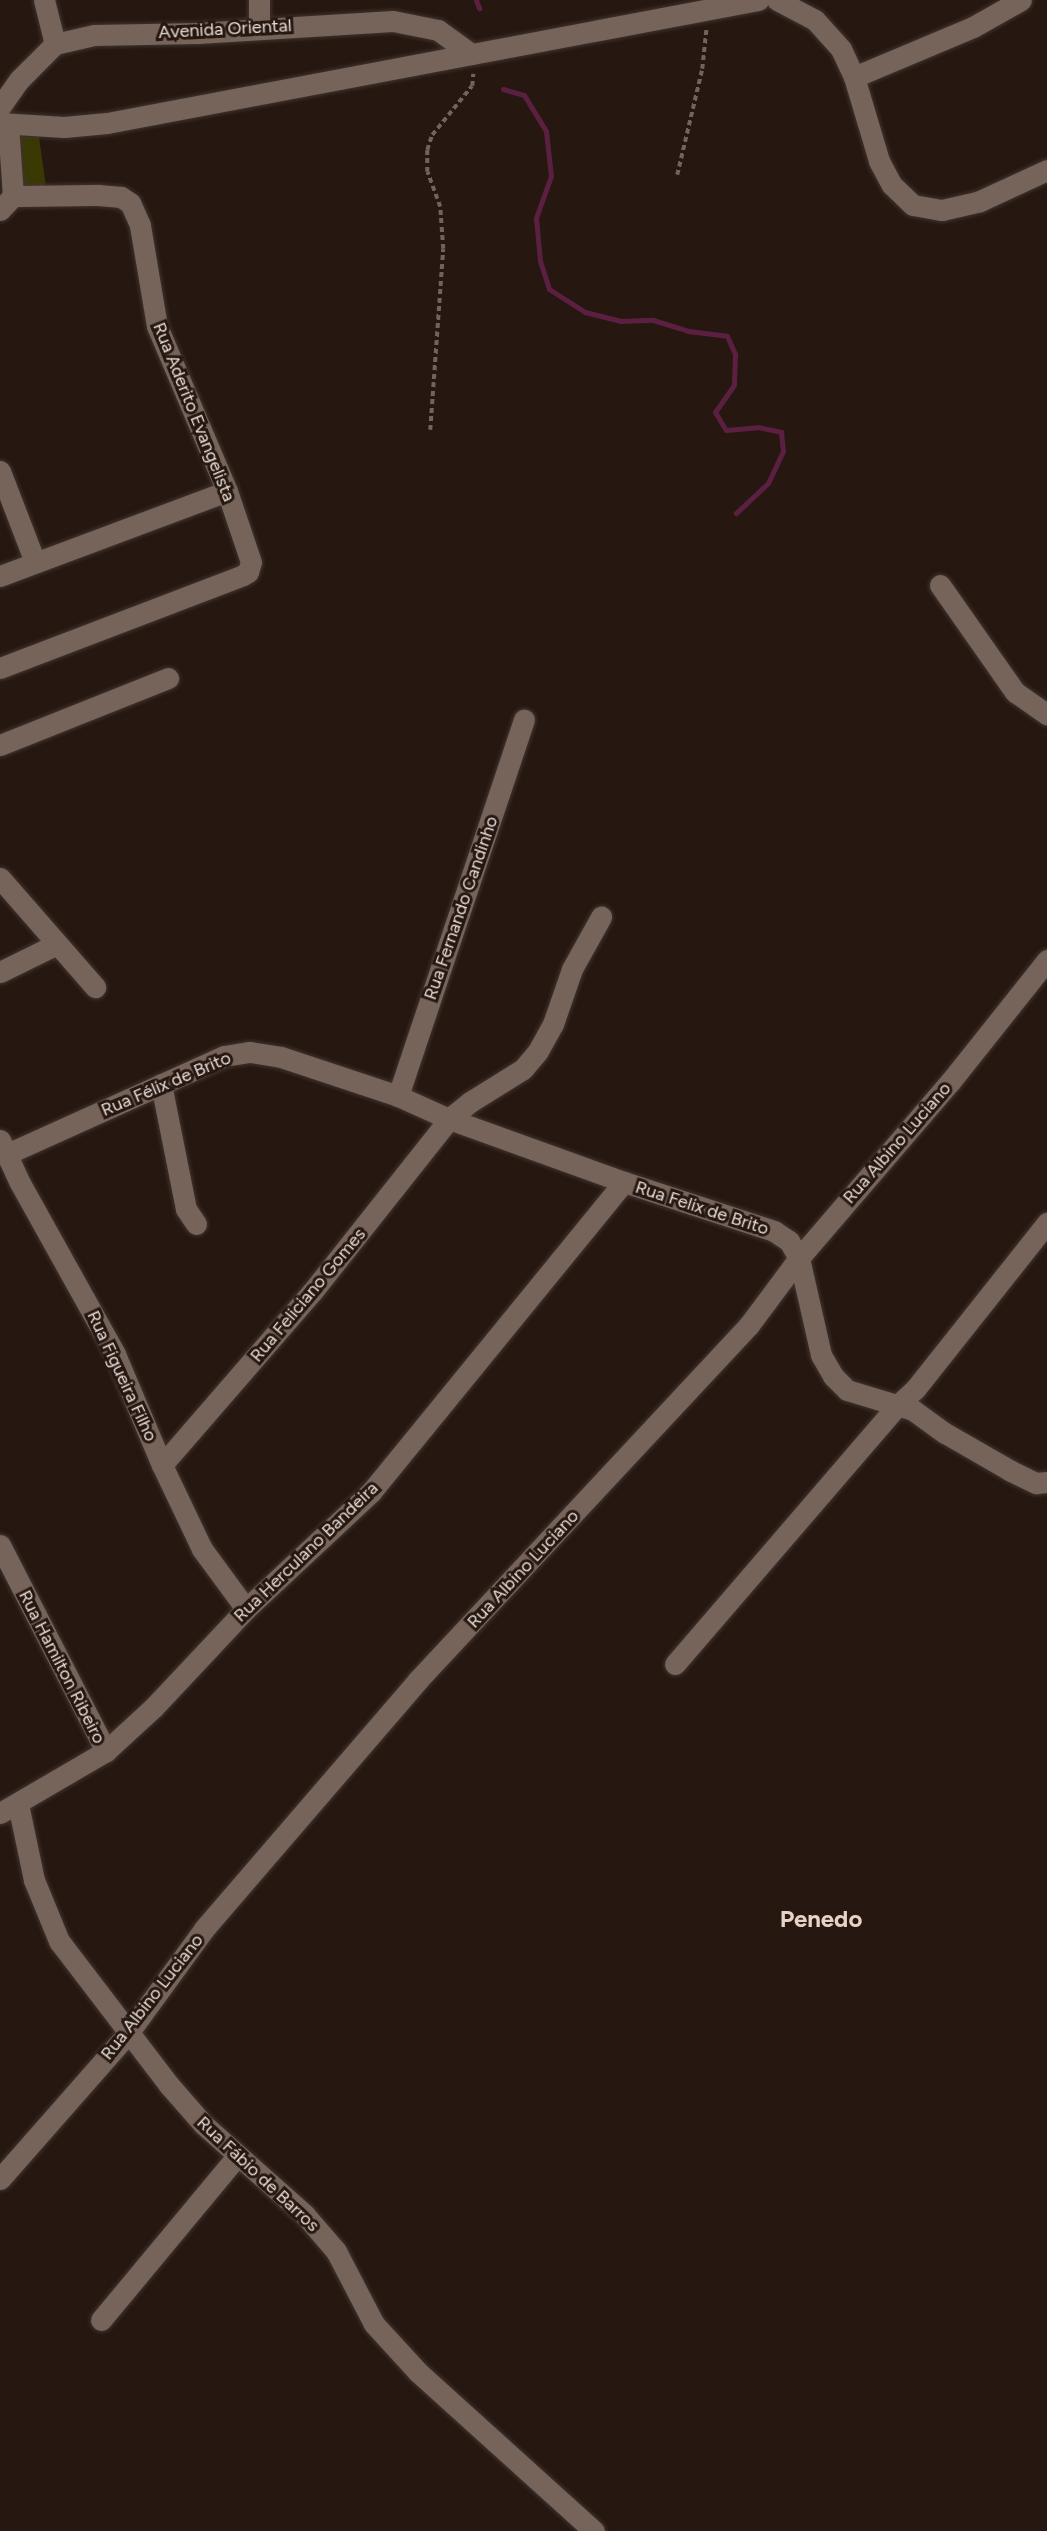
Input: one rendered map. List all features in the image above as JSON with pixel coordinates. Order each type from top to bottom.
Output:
[{"type":"street","points":[[6,203],[3,118],[19,80],[55,44],[44,0]]},
{"type":"street","points":[[259,28],[260,0]]},
{"type":"street","points":[[3,118],[64,127],[107,123],[758,0]]},
{"type":"street","points":[[777,0],[796,8],[828,31],[841,48],[854,77],[879,161],[892,185],[913,205],[942,210],[967,204],[1047,170]]},
{"type":"street","points":[[854,77],[973,27],[1021,0]]},
{"type":"street","name":"Avenida Oriental","points":[[55,44],[94,35],[393,21],[439,30],[471,54]]},
{"type":"street","name":"Rua Aderito Evangelista","points":[[0,668],[248,572],[251,553],[157,326],[140,225],[130,203],[121,197],[98,195],[6,203]]},
{"type":"street","points":[[0,471],[35,562]]},
{"type":"street","points":[[0,576],[227,491]]},
{"type":"street","points":[[940,585],[1015,692],[1047,714]]},
{"type":"street","points":[[0,745],[168,678]]},
{"type":"street","name":"Rua Fernando Candinho","points":[[398,1096],[524,720]]},
{"type":"street","points":[[0,878],[95,987]]},
{"type":"street","name":"Rua Feliciano Gomes","points":[[162,1465],[312,1292],[449,1119],[470,1102],[523,1069],[538,1051],[553,1024],[572,969],[601,917]]},
{"type":"street","points":[[0,972],[57,944]]},
{"type":"street","name":"Rua Albino Luciano","points":[[0,2179],[129,2032],[204,1929],[418,1680],[749,1325],[799,1258],[950,1082],[1047,960]]},
{"type":"street","name":"Rua Félix de Brito","points":[[3,1147],[224,1056],[250,1052],[281,1057],[398,1096],[449,1119]]},
{"type":"street","points":[[161,1084],[186,1209],[196,1224]]},
{"type":"street","name":"Rua Felix de Brito","points":[[449,1119],[624,1182],[774,1231],[789,1241],[799,1258],[821,1355],[833,1376],[847,1390],[870,1399],[906,1407]]},
{"type":"street","name":"Rua Figueira Filho","points":[[3,1147],[115,1354],[162,1465],[202,1549],[246,1609]]},
{"type":"street","name":"Rua Herculano Bandeira","points":[[9,1808],[106,1751],[153,1708],[246,1609],[371,1492],[624,1182]]},
{"type":"street","points":[[675,1664],[906,1407],[934,1363],[1047,1223]]},
{"type":"street","points":[[906,1407],[1011,1471],[1036,1483],[1047,1482]]},
{"type":"street","name":"Rua Hamilton Ribeiro","points":[[0,1545],[106,1751]]},
{"type":"street","name":"Rua Fábio de Barros","points":[[9,1808],[59,1941],[203,2124],[305,2215],[336,2251],[374,2324],[418,2372],[594,2531]]},
{"type":"street","points":[[101,2320],[238,2155]]},
{"type":"path","points":[[677,175],[702,69],[704,10]]},
{"type":"path","points":[[430,430],[443,249],[440,207],[427,172],[427,150],[432,135],[472,86],[471,54]]},
{"type":"shaded area","points":[[16,136],[39,137],[46,187],[21,185]]},
{"type":"waterway","points":[[476,0],[479,8]]},
{"type":"waterway","points":[[503,89],[524,95],[546,131],[551,176],[536,218],[540,261],[549,289],[585,312],[620,321],[653,320],[688,331],[727,336],[735,354],[734,385],[715,412],[726,430],[758,427],[781,432],[783,451],[768,483],[736,513]]},
{"type":"district","name":"Penedo","points":[[821,1919]]}]
